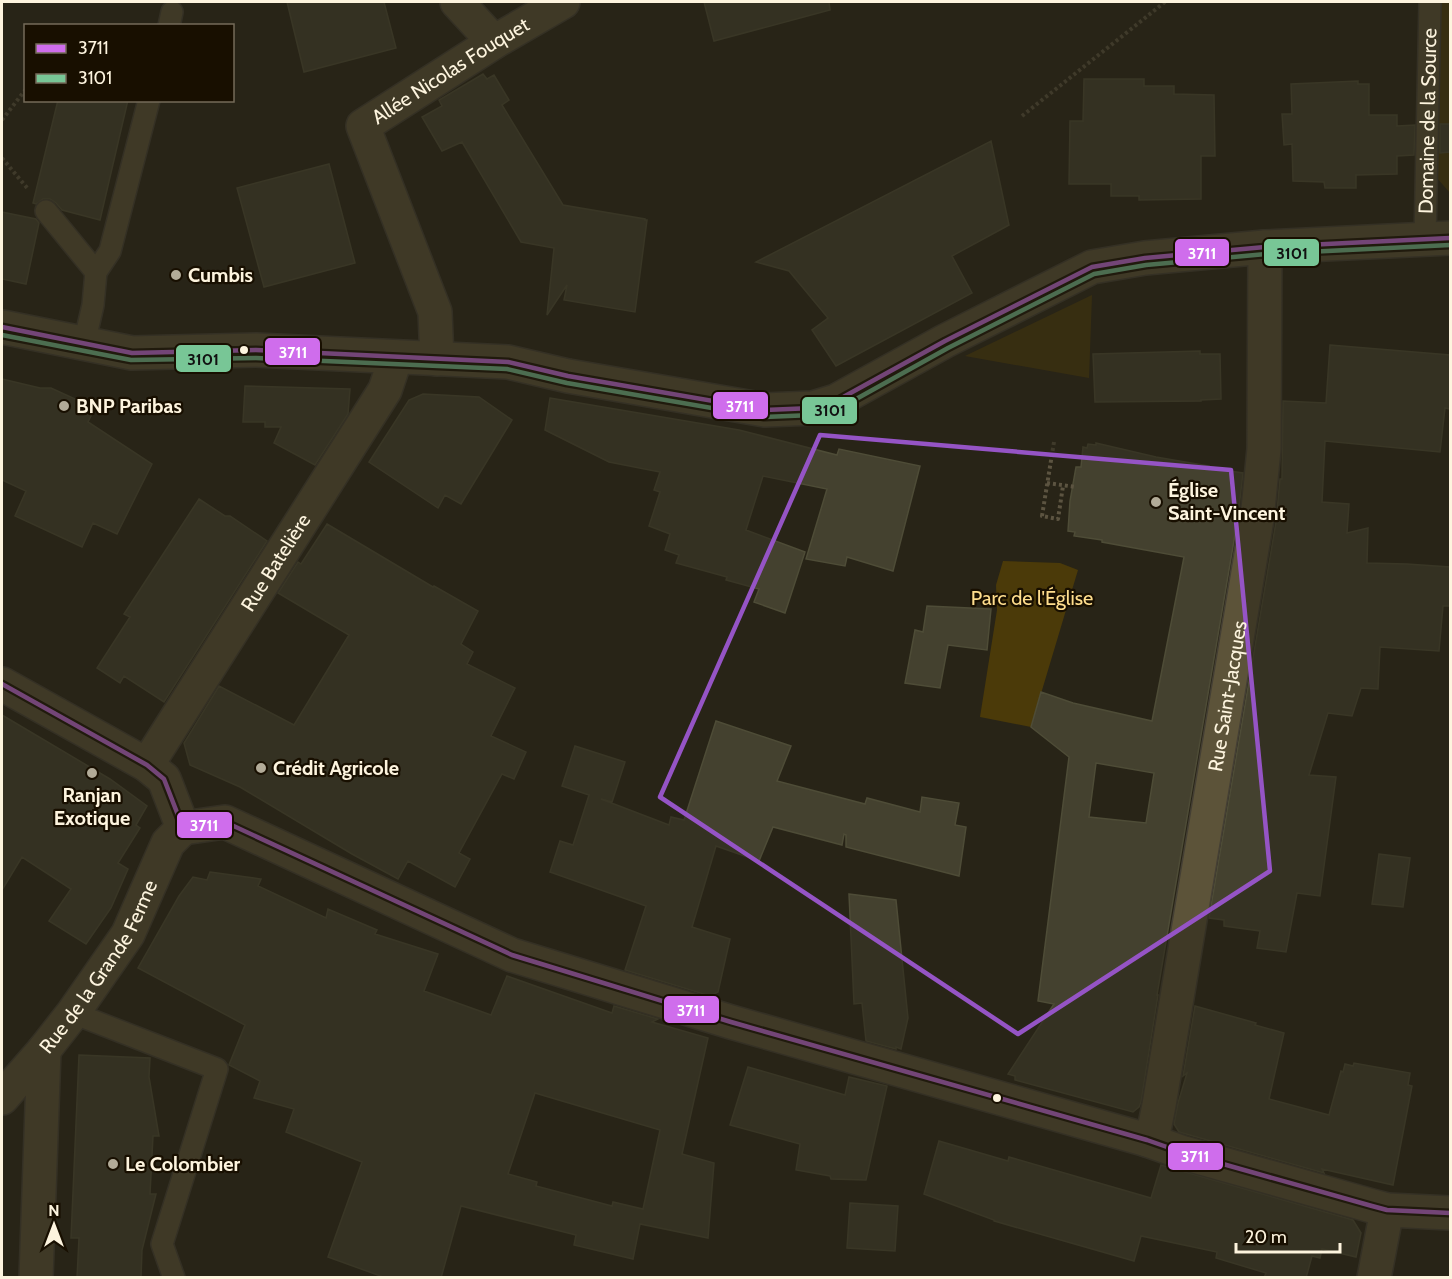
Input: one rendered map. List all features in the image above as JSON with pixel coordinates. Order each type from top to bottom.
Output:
[{"type":"street","points":[[457,2],[494,42]]},
{"type":"street","name":"Allée Nicolas Fouquet","points":[[436,359],[435,312],[363,126],[494,42],[563,2]]},
{"type":"street","points":[[2,327],[132,353],[256,350],[508,362],[765,410],[813,408],[836,401],[945,341],[1092,267],[1145,258],[1265,247],[1438,238]]},
{"type":"street","name":"Rue Saint-Jacques","points":[[1147,1140],[1155,1125],[1159,1105],[1257,519],[1264,449],[1265,247]]},
{"type":"street","name":"Rue Batelière","points":[[147,765],[385,390],[396,357]]},
{"type":"street","points":[[2,684],[147,765],[164,779],[183,828],[225,822],[512,955],[731,1022],[1387,1210],[1450,1213]]},
{"type":"street","name":"Rue de la Grande Ferme","points":[[2,1098],[73,1013],[128,934],[168,843],[183,828]]},
{"type":"street","points":[[36,1278],[44,1050]]},
{"type":"street","points":[[1374,1278],[1387,1210]]},
{"type":"lane","name":"Domaine de la Source","points":[[1430,2],[1438,238]]},
{"type":"lane","points":[[84,344],[93,305],[96,272],[110,251],[148,102]]},
{"type":"lane","points":[[46,210],[96,272]]},
{"type":"lane","points":[[73,1013],[217,1069],[162,1244],[174,1278]]},
{"type":"path","points":[[1022,116],[1165,2]]},
{"type":"path","points":[[2,120],[24,92]]},
{"type":"path","points":[[2,158],[46,210]]},
{"type":"path","points":[[1054,442],[1042,516],[1058,519],[1063,486]]},
{"type":"path","points":[[1047,483],[1076,487]]},
{"type":"highlighted area","points":[[820,435],[1231,470],[1270,871],[1018,1034],[660,797]]},
{"type":"green space","points":[[1441,2],[1450,2],[1450,193],[1437,178]]},
{"type":"green space","points":[[1092,295],[1089,378],[965,356]]},
{"type":"green space","name":"Parc de l'Église","points":[[1003,561],[1060,563],[1078,570],[1031,727],[980,717],[997,610],[996,585]]},
{"type":"building","points":[[287,2],[384,2],[396,48],[304,72]]},
{"type":"building","points":[[704,2],[829,2],[830,10],[714,41]]},
{"type":"building","points":[[483,74],[487,79],[494,75],[509,100],[502,105],[563,205],[647,220],[635,312],[564,300],[567,285],[547,315],[554,248],[521,242],[462,142],[442,151],[422,117],[442,106],[439,100]]},
{"type":"building","points":[[1084,79],[1144,79],[1144,86],[1174,86],[1174,94],[1214,95],[1215,156],[1201,156],[1201,199],[1139,200],[1139,196],[1111,196],[1111,184],[1069,184],[1070,121],[1083,121]]},
{"type":"building","points":[[1358,81],[1358,84],[1369,84],[1369,115],[1397,115],[1397,126],[1415,125],[1414,155],[1397,156],[1397,174],[1356,175],[1356,188],[1325,188],[1324,182],[1293,181],[1292,144],[1284,145],[1282,114],[1292,114],[1291,84]]},
{"type":"building","points":[[58,102],[128,102],[100,220],[62,210],[50,199],[33,203]]},
{"type":"building","points":[[1440,124],[1450,124],[1450,152],[1440,153]]},
{"type":"building","points":[[991,141],[1009,225],[952,256],[972,293],[836,366],[812,330],[828,318],[789,271],[756,262]]},
{"type":"building","points":[[329,164],[355,263],[264,287],[237,188]]},
{"type":"building","points":[[2,212],[36,219],[39,223],[26,284],[2,279]]},
{"type":"building","points":[[1330,345],[1450,355],[1450,409],[1445,408],[1440,452],[1325,441],[1322,502],[1349,504],[1347,533],[1368,528],[1367,563],[1450,567],[1450,606],[1443,606],[1439,651],[1380,647],[1378,689],[1361,688],[1352,716],[1328,713],[1309,775],[1336,777],[1320,896],[1297,893],[1286,952],[1257,948],[1260,931],[1224,926],[1224,920],[1209,918],[1276,522],[1280,479],[1282,479],[1283,401],[1326,403]]},
{"type":"building","points":[[1200,351],[1200,354],[1220,354],[1221,399],[1095,402],[1093,354]]},
{"type":"building","points":[[2,379],[40,388],[51,388],[95,408],[88,422],[152,464],[117,534],[93,523],[82,547],[15,516],[26,491],[2,480]]},
{"type":"building","points":[[245,386],[350,389],[348,414],[315,465],[274,443],[281,427],[265,427],[265,422],[243,422]]},
{"type":"building","points":[[423,394],[479,397],[512,420],[461,504],[445,495],[438,508],[369,462],[409,400]]},
{"type":"building","points":[[550,398],[739,430],[837,455],[839,449],[920,466],[893,571],[847,557],[845,566],[806,559],[827,489],[763,476],[746,530],[805,552],[785,613],[754,602],[759,589],[726,580],[727,577],[676,563],[679,555],[665,550],[670,534],[649,526],[660,492],[654,490],[660,472],[609,462],[545,430]]},
{"type":"building","points":[[1096,443],[1209,466],[1208,468],[1243,473],[1238,517],[1141,1102],[1133,1112],[1015,1080],[1015,1076],[1008,1074],[1054,1004],[1038,1001],[1069,757],[1031,727],[1041,692],[1073,703],[1152,721],[1184,557],[1074,536],[1075,532],[1068,531],[1076,467],[1081,467],[1083,447],[1087,448],[1088,444],[1096,445]],"holes":[[[1096,763],[1154,773],[1146,823],[1089,817]]]},
{"type":"building","points":[[199,499],[225,516],[230,516],[267,541],[164,702],[124,676],[120,683],[97,668],[130,617],[124,614]]},
{"type":"building","points":[[327,524],[478,611],[461,644],[473,652],[467,664],[515,688],[491,736],[526,752],[514,779],[502,774],[459,853],[470,859],[455,887],[408,861],[398,879],[240,787],[190,765],[184,743],[219,686],[294,725],[349,635],[278,593],[298,562],[301,564]]},
{"type":"building","points":[[927,606],[991,609],[987,650],[948,645],[940,688],[905,683],[915,630],[923,632]]},
{"type":"building","points":[[2,715],[110,779],[147,806],[136,825],[140,828],[118,863],[128,869],[111,908],[86,944],[49,921],[71,889],[22,857],[2,890]]},
{"type":"building","points":[[716,721],[791,746],[777,781],[865,804],[867,798],[920,812],[922,797],[959,803],[955,825],[966,827],[959,876],[846,847],[846,835],[844,834],[842,845],[773,827],[759,861],[716,846],[692,927],[730,939],[718,992],[710,996],[625,970],[646,906],[550,872],[560,841],[573,845],[589,795],[562,786],[575,746],[625,762],[612,802],[601,799],[669,825],[671,817],[684,820]]},
{"type":"building","points":[[1379,854],[1410,858],[1403,907],[1372,904]]},
{"type":"building","points":[[210,872],[261,879],[258,886],[326,918],[328,909],[377,930],[375,934],[438,954],[424,991],[491,1015],[507,976],[612,1013],[614,1006],[658,1019],[652,1022],[708,1038],[682,1154],[714,1163],[708,1238],[640,1224],[633,1259],[574,1245],[576,1235],[461,1206],[441,1278],[386,1278],[328,1257],[362,1162],[286,1132],[294,1109],[254,1098],[260,1081],[229,1065],[245,1025],[138,968],[179,896],[193,877],[207,880]],"holes":[[[535,1093],[660,1130],[643,1209],[613,1202],[612,1206],[536,1186],[537,1182],[508,1174]]]},
{"type":"building","points":[[849,894],[896,900],[908,1018],[901,1049],[866,1041],[862,1003],[854,1004]]},
{"type":"building","points":[[1195,1006],[1284,1033],[1269,1099],[1329,1115],[1345,1064],[1353,1066],[1354,1063],[1410,1073],[1408,1085],[1412,1086],[1393,1185],[1322,1169],[1324,1173],[1179,1132],[1174,1124],[1187,1073],[1183,1076]]},
{"type":"building","name":"Le Colombier","points":[[79,1055],[150,1058],[149,1077],[159,1136],[153,1136],[150,1194],[156,1194],[142,1250],[141,1278],[77,1278],[79,1238],[71,1238]]},
{"type":"building","points":[[748,1067],[845,1095],[849,1077],[887,1086],[866,1180],[831,1179],[830,1176],[796,1170],[800,1144],[730,1125]]},
{"type":"building","points":[[939,1141],[1008,1161],[1009,1157],[1151,1198],[1161,1165],[1353,1220],[1361,1233],[1356,1257],[1322,1249],[1320,1258],[1312,1256],[1306,1278],[1264,1278],[1266,1273],[1216,1258],[1217,1252],[1141,1236],[1134,1261],[994,1221],[924,1194]]},
{"type":"building","points":[[850,1203],[898,1206],[895,1251],[847,1248]]},
{"type":"transit line","name":"3711","points":[[2,327],[132,353],[256,350],[508,362],[568,376],[765,410],[813,408],[836,401],[945,341],[1092,267],[1145,258],[1265,247],[1450,238]]},
{"type":"transit line","name":"3101","points":[[2,335],[131,360],[256,358],[507,369],[567,383],[764,417],[813,415],[840,408],[948,348],[1094,274],[1146,265],[1266,254],[1450,245]]},
{"type":"transit line","name":"3711","points":[[2,684],[147,765],[164,779],[183,828],[225,822],[512,955],[731,1022],[1372,1206],[1387,1210],[1450,1213]]},
{"type":"place","name":"Cumbis","points":[[176,275]]},
{"type":"place","name":"BNP Paribas","points":[[64,406]]},
{"type":"place","name":"Église Saint-Vincent","points":[[1156,502]]},
{"type":"place","name":"Crédit Agricole","points":[[261,768]]},
{"type":"place","name":"Ranjan Exotique","points":[[92,773]]},
{"type":"place","name":"Le Colombier","points":[[113,1164]]}]
